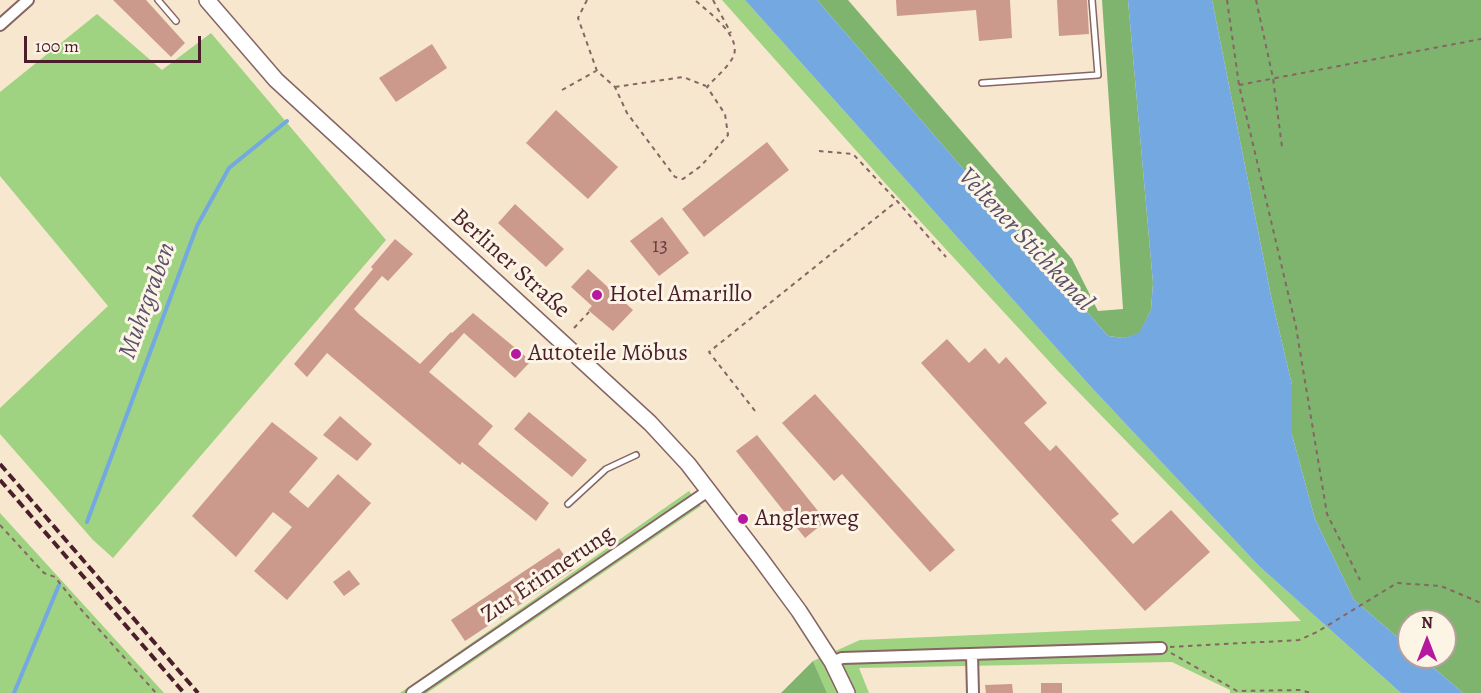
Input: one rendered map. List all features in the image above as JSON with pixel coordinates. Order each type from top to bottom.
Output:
[{"type":"main road","name":"Berliner Straße","points":[[207,0],[276,80],[650,423],[688,464],[799,611],[832,662],[847,693]]},
{"type":"street","points":[[0,25],[28,0]]},
{"type":"street","name":"Zur Erinnerung","points":[[412,693],[708,491]]},
{"type":"street","points":[[832,662],[842,658],[1161,648]]},
{"type":"street","points":[[972,654],[973,693]]},
{"type":"lane","points":[[158,0],[176,21]]},
{"type":"lane","points":[[982,83],[1098,75],[1092,0]]},
{"type":"lane","points":[[568,504],[606,468],[636,455]]},
{"type":"path","points":[[587,0],[578,18],[597,71],[615,87],[627,113],[675,177],[683,179],[701,166],[728,135],[725,114],[707,87],[683,77],[615,87]]},
{"type":"path","points":[[695,0],[732,36]]},
{"type":"path","points":[[707,87],[733,58],[736,47],[713,0]]},
{"type":"path","points":[[1227,0],[1239,85],[1296,327],[1328,514],[1360,580]]},
{"type":"path","points":[[1256,0],[1273,78],[1282,147]]},
{"type":"path","points":[[1239,85],[1481,39]]},
{"type":"path","points":[[562,90],[597,71]]},
{"type":"path","points":[[819,151],[853,154],[946,257]]},
{"type":"path","points":[[755,411],[708,352],[897,201]]},
{"type":"path","points":[[574,328],[589,312]]},
{"type":"path","points":[[0,525],[44,573],[55,577],[156,693]]},
{"type":"path","points":[[1161,648],[1299,640],[1317,632],[1397,583],[1441,586],[1481,603]]},
{"type":"path","points":[[1161,648],[1237,691],[1300,690],[1311,693]]},
{"type":"green space","points":[[722,0],[745,0],[1092,388],[1259,566],[1401,693],[1230,693],[1230,690],[1172,662],[859,668],[869,693],[827,693],[813,661],[860,640],[1301,621],[1058,371],[885,183]]},
{"type":"green space","points":[[817,0],[848,0],[1072,259],[1098,311],[1123,309],[1102,0],[1128,0],[1153,283],[1151,310],[1139,334],[1124,338],[1108,336]]},
{"type":"green space","points":[[1212,0],[1481,0],[1481,693],[1463,693],[1435,669],[1457,669],[1457,609],[1397,609],[1397,637],[1354,600],[1315,519],[1292,435],[1292,385],[1271,296]]},
{"type":"green space","points":[[97,14],[162,70],[211,33],[386,240],[113,558],[93,540],[0,434],[0,408],[108,306],[0,176],[0,92]]},
{"type":"green space","points":[[689,491],[701,506],[427,693],[400,693]]},
{"type":"green space","points":[[0,513],[164,693],[0,693]]},
{"type":"green space","points":[[813,661],[827,693],[781,693]]},
{"type":"water","points":[[745,0],[817,0],[1108,336],[1124,338],[1139,333],[1151,310],[1153,283],[1128,0],[1212,0],[1271,296],[1292,385],[1292,435],[1315,519],[1354,600],[1397,637],[1397,669],[1435,669],[1463,693],[1401,693],[1259,566],[1092,388]]},
{"type":"building","points":[[113,0],[146,0],[185,43],[171,57]]},
{"type":"building","points":[[896,0],[1010,0],[1012,38],[979,41],[976,10],[897,16]]},
{"type":"building","points":[[1057,0],[1087,0],[1089,34],[1059,36]]},
{"type":"building","points":[[432,44],[447,68],[396,102],[379,78]]},
{"type":"building","points":[[556,110],[618,167],[588,199],[526,143]]},
{"type":"building","points":[[767,142],[789,170],[704,237],[682,209]]},
{"type":"building","points":[[515,204],[564,249],[546,267],[498,223]]},
{"type":"building","points":[[662,217],[689,253],[659,276],[630,241]]},
{"type":"building","points":[[395,239],[413,254],[388,281],[382,276],[354,309],[420,364],[473,313],[531,361],[515,378],[464,333],[429,372],[493,426],[478,444],[549,503],[536,521],[462,462],[460,465],[327,353],[307,377],[294,364]]},
{"type":"building","name":"Hotel Amarillo","points":[[588,269],[633,310],[613,331],[588,310],[592,306],[571,287]]},
{"type":"building","points":[[947,339],[969,363],[985,348],[999,364],[1006,357],[1047,403],[1024,423],[1050,451],[1056,445],[1119,514],[1111,520],[1133,544],[1171,510],[1210,552],[1145,611],[921,363]]},
{"type":"building","points":[[815,394],[955,550],[930,572],[842,474],[834,481],[782,423]]},
{"type":"building","points":[[529,412],[587,460],[572,477],[514,429]]},
{"type":"building","points":[[340,416],[372,444],[357,461],[323,435]]},
{"type":"building","points":[[272,422],[318,458],[289,492],[308,508],[338,474],[371,503],[287,600],[254,571],[292,527],[273,512],[236,557],[192,516]]},
{"type":"building","points":[[757,435],[826,521],[805,538],[736,451]]},
{"type":"building","points":[[559,548],[574,569],[465,641],[451,620]]},
{"type":"building","points":[[349,570],[360,584],[344,596],[333,582]]},
{"type":"building","points":[[1041,683],[1062,683],[1062,693],[1041,693]]},
{"type":"building","points":[[1012,684],[1013,693],[986,693],[985,685]]},
{"type":"waterway","name":"Muhrgraben","points":[[87,522],[197,226],[229,168],[287,121]]},
{"type":"waterway","name":"Muhrgraben","points":[[14,693],[59,585]]},
{"type":"railway","points":[[0,464],[198,693]]},
{"type":"railway","points":[[0,480],[184,693]]},
{"type":"place","name":"Hotel Amarillo","points":[[597,295]]},
{"type":"place","name":"Autoteile Möbus","points":[[516,354]]},
{"type":"place","name":"Anglerweg","points":[[743,519]]},
{"type":"water label","name":"Veltener Stichkanal","points":[[1025,240]]}]
